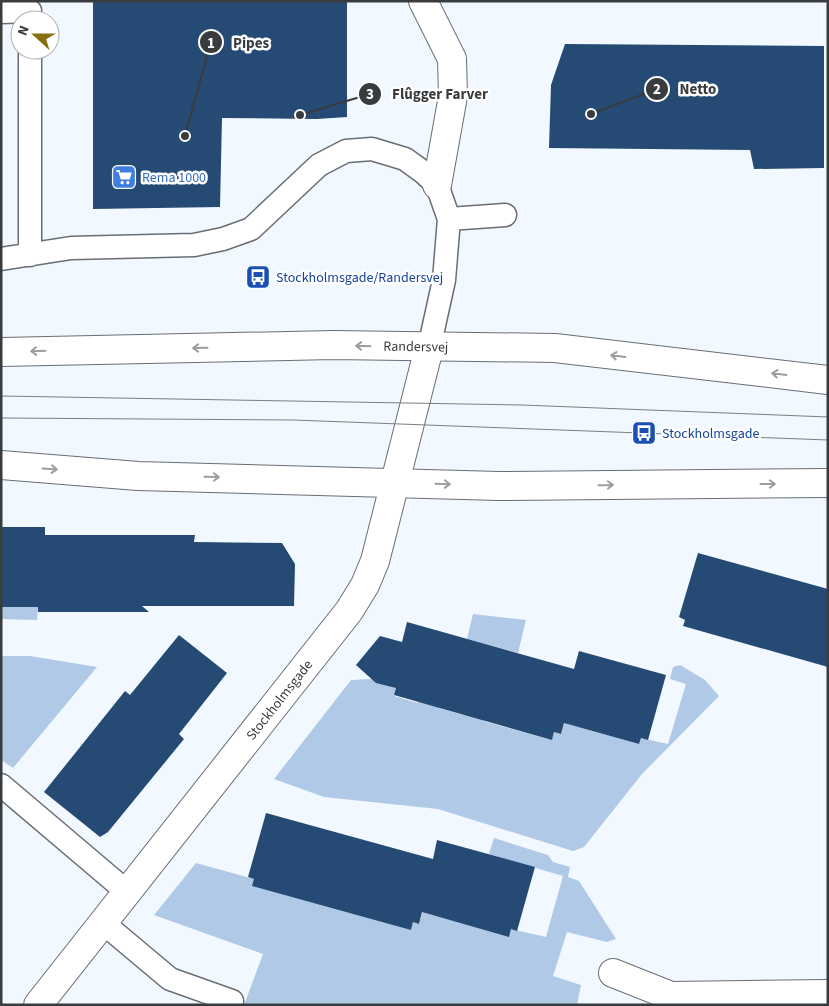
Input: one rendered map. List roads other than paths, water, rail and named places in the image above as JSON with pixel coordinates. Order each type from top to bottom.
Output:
[{"type":"street","points":[[423,1],[452,60],[453,96],[437,185]]},
{"type":"street","name":"Randersvej","points":[[1,352],[333,345],[429,348],[555,348],[828,380]]},
{"type":"street","name":"Stockholmsgade","points":[[38,1005],[126,891],[349,611],[365,585],[375,561],[429,348]]},
{"type":"street","points":[[1,465],[138,476],[498,486],[828,483]]},
{"type":"street","points":[[613,973],[671,996],[828,994]]},
{"type":"lane","points":[[30,60],[30,255]]},
{"type":"lane","points":[[1,259],[71,248],[194,244],[223,239],[251,229],[319,165],[346,152],[372,149],[405,159],[437,185],[449,219],[444,280],[429,348]]},
{"type":"lane","points":[[449,219],[506,214]]},
{"type":"lane","points":[[1,785],[126,891]]},
{"type":"lane","points":[[102,922],[170,979],[232,1001]]},
{"type":"tram line","points":[[1,396],[522,405],[828,417]]},
{"type":"tram line","points":[[1,418],[293,420],[828,440]]},
{"type":"place","name":"Netto","points":[[591,114]]},
{"type":"place","name":"Flûgger Farver","points":[[300,115]]},
{"type":"place","name":"Pipes","points":[[185,136]]},
{"type":"place","name":"Rema 1000","points":[[124,177]]},
{"type":"place","name":"Stockholmsgade/Randersvej","points":[[258,277]]},
{"type":"place","name":"Stockholmsgade","points":[[644,433]]}]
